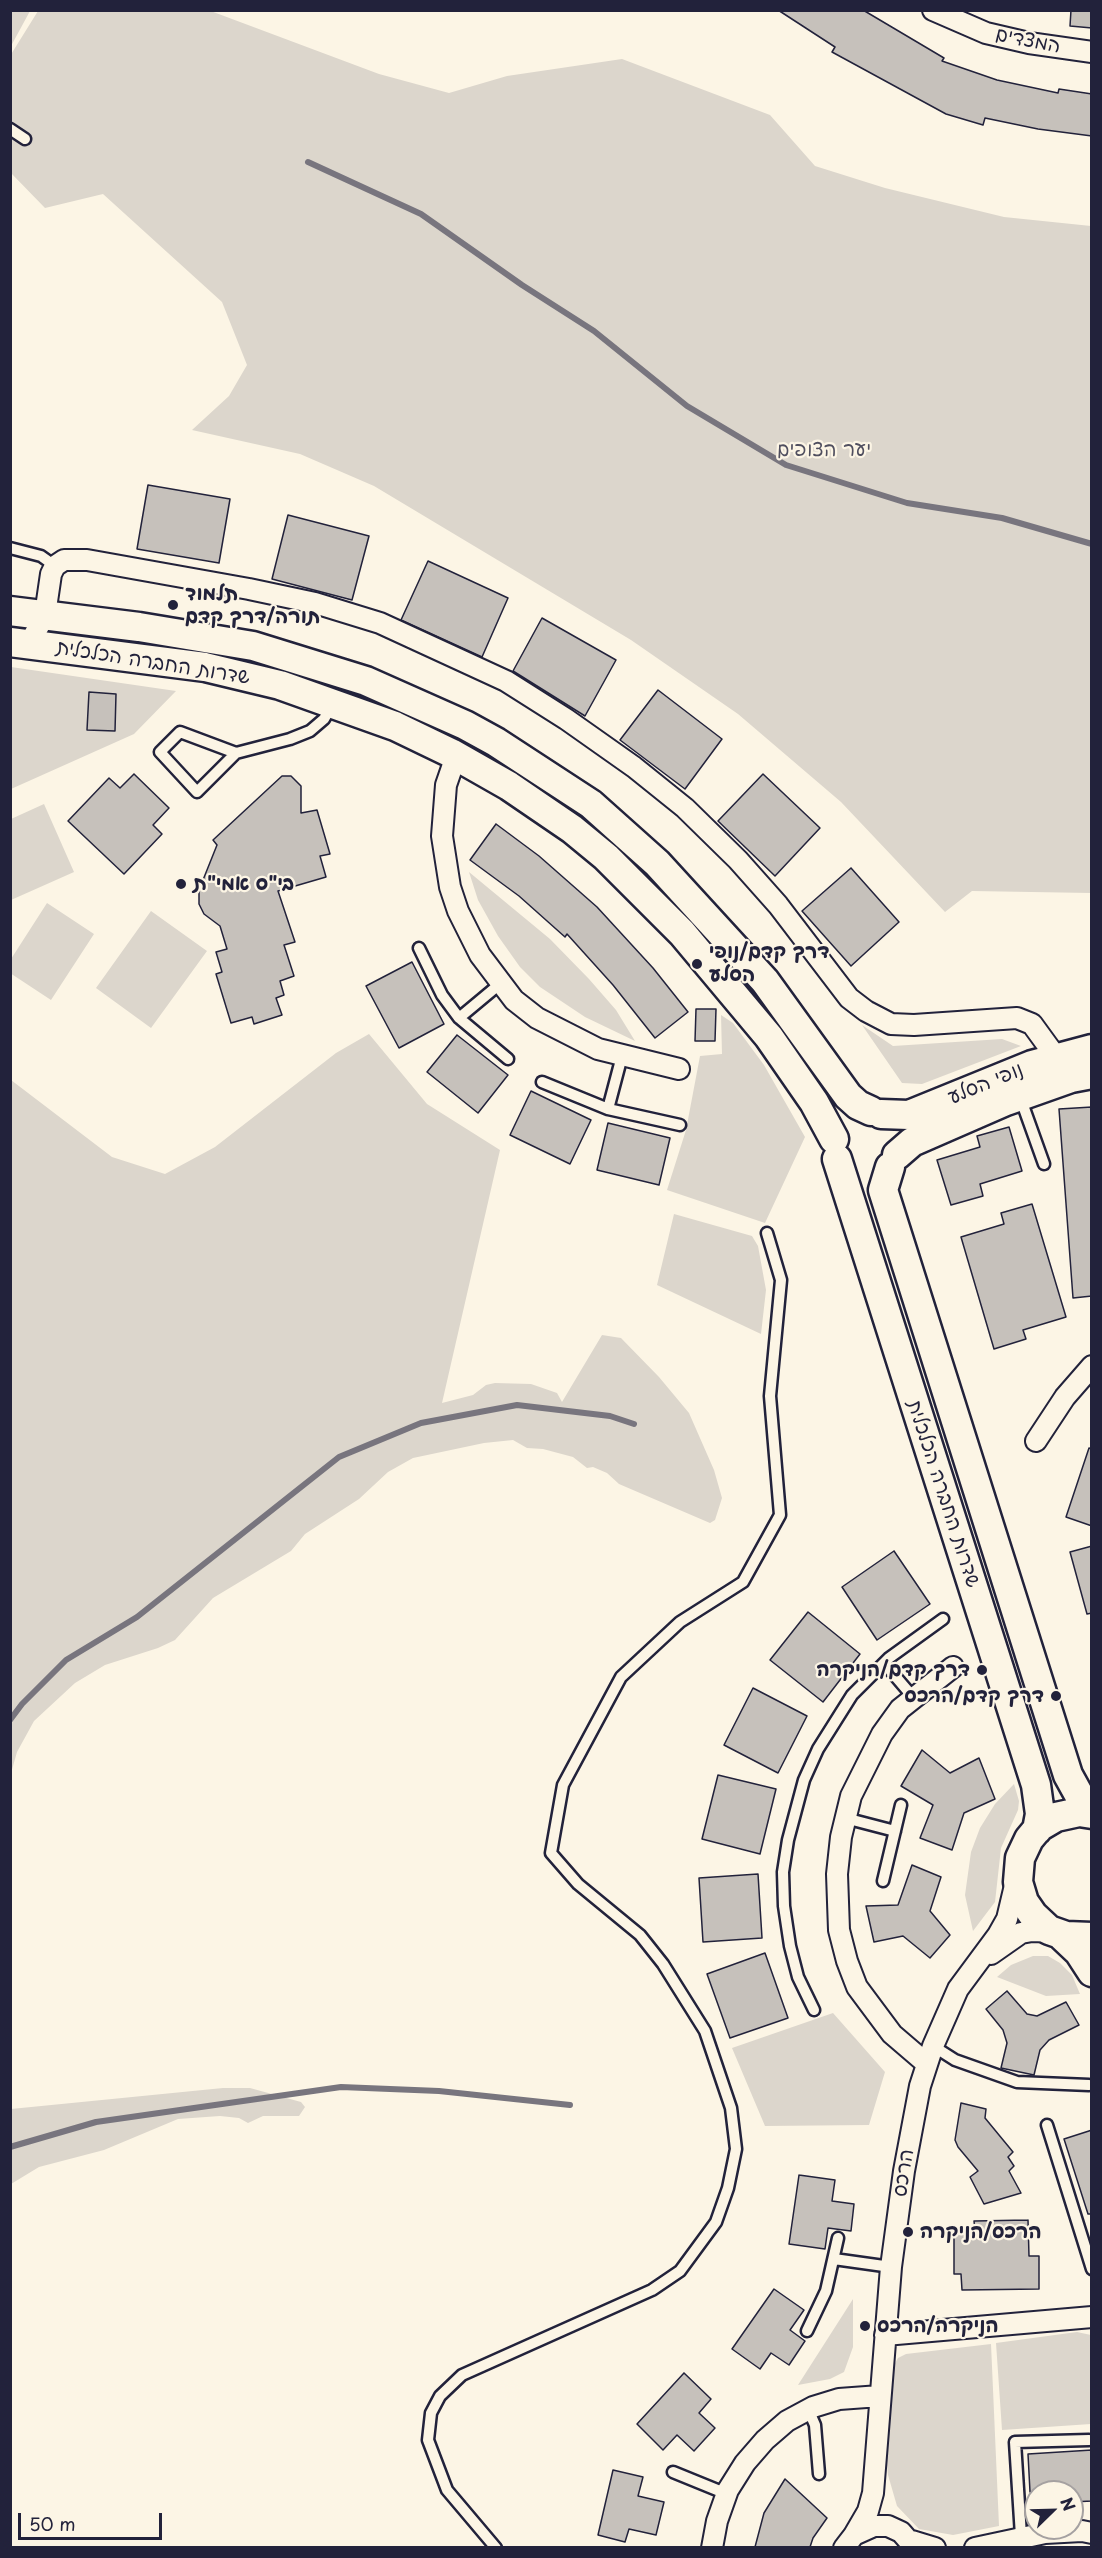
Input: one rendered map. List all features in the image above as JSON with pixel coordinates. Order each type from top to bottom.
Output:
[{"type":"main road","name":"שדרות החברה הכלכלית","points":[[10,611],[210,637],[289,656],[407,698],[465,725],[526,759],[591,804],[677,882],[765,981],[848,1096],[858,1105],[876,1112]]},
{"type":"main road","name":"שדרות החברה הכלכלית","points":[[20,643],[205,667],[246,676],[333,703],[395,726],[456,756],[509,786],[572,829],[653,902],[713,968],[769,1037],[814,1102],[835,1149],[1036,1785],[1040,1814],[1036,1830]]},
{"type":"main road","name":"נופי הסלע","points":[[876,1112],[909,1115],[997,1078],[1056,1057],[1092,1049]]},
{"type":"main road","name":"נופי הסלע","points":[[894,1161],[912,1142],[1020,1096],[1092,1074]]},
{"type":"main road","points":[[876,1112],[897,1130],[894,1161],[878,1175],[859,1176],[844,1168],[835,1149],[840,1123],[853,1113],[876,1112]]},
{"type":"main road","name":"שדרות החברה הכלכלית","points":[[894,1161],[883,1190],[886,1201],[1068,1775],[1084,1804],[1092,1809]]},
{"type":"main road","points":[[1092,1814],[1079,1812],[1056,1817],[1036,1830],[1020,1858],[1018,1881],[1024,1902],[1033,1916],[1059,1933],[1079,1952],[1092,1972]]},
{"type":"main road","points":[[1059,1933],[1092,1937]]},
{"type":"street","name":"המצדים","points":[[933,10],[986,33],[1029,43],[1092,52]]},
{"type":"street","points":[[20,643],[45,615],[51,574],[55,566],[64,560],[87,560],[249,589],[315,603],[380,623],[442,649],[506,681],[633,766],[685,808],[738,860],[778,905],[849,998],[866,1011],[891,1024],[914,1025],[1017,1018],[1032,1024],[1056,1057]]},
{"type":"street","points":[[456,756],[443,807],[442,836],[450,887],[466,932],[501,983],[514,1000],[537,1018],[568,1036],[622,1056],[679,1069]]},
{"type":"street","points":[[1036,1442],[1065,1397],[1092,1366]]},
{"type":"street","points":[[930,2055],[892,2034],[857,1987],[839,1930],[837,1874],[845,1818],[851,1796],[882,1734],[900,1709],[953,1667]]},
{"type":"street","name":"הרכס","points":[[849,2541],[868,2511],[873,2493],[891,2267],[909,2140],[930,2055],[958,1989],[998,1935],[1006,1919],[1019,1866]]},
{"type":"street","name":"הרכס","points":[[971,1971],[1007,1941],[1021,1934],[1032,1931],[1059,1933]]},
{"type":"street","points":[[885,2335],[1092,2317]]},
{"type":"street","points":[[712,2547],[717,2521],[727,2494],[745,2463],[765,2440],[787,2421],[808,2409],[839,2399],[880,2396]]},
{"type":"street","name":"הרכס","points":[[875,2458],[881,2500],[909,2540]]},
{"type":"street","points":[[849,2541],[874,2526],[888,2526],[909,2540],[935,2547]]},
{"type":"street","points":[[975,2547],[1021,2536],[1082,2531],[1092,2533]]},
{"type":"lane","points":[[10,129],[25,139]]},
{"type":"lane","points":[[10,548],[41,556],[55,566]]},
{"type":"lane","points":[[236,753],[180,732],[160,752],[197,792],[236,753],[290,740],[310,731],[324,719],[333,703]]},
{"type":"lane","points":[[419,948],[442,995],[459,1018],[508,1059]]},
{"type":"lane","points":[[459,1018],[501,983]]},
{"type":"lane","points":[[608,1109],[622,1056]]},
{"type":"lane","points":[[542,1082],[608,1109],[680,1125]]},
{"type":"lane","points":[[1020,1096],[1044,1164]]},
{"type":"lane","points":[[496,2547],[447,2490],[435,2460],[428,2440],[430,2413],[440,2396],[462,2375],[652,2290],[680,2271],[716,2222],[728,2188],[736,2149],[727,2097],[705,2031],[663,1964],[640,1935],[578,1884],[551,1852],[563,1785],[621,1677],[680,1622],[743,1582],[780,1515],[770,1396],[781,1280],[767,1233]]},
{"type":"lane","points":[[814,2010],[798,1977],[790,1946],[784,1906],[783,1872],[788,1839],[804,1780],[818,1749],[852,1695],[884,1663],[943,1619]]},
{"type":"lane","points":[[884,1663],[913,1697]]},
{"type":"lane","points":[[883,1881],[901,1805]]},
{"type":"lane","points":[[845,1818],[895,1831]]},
{"type":"lane","points":[[930,2055],[956,2060],[1017,2082],[1089,2085]]},
{"type":"lane","points":[[1047,2125],[1092,2269]]},
{"type":"lane","points":[[807,2331],[826,2291],[838,2238]]},
{"type":"lane","points":[[834,2259],[891,2267]]},
{"type":"lane","points":[[808,2409],[815,2425],[819,2474]]},
{"type":"lane","points":[[1021,2536],[1015,2442],[1089,2440]]},
{"type":"lane","points":[[673,2472],[727,2494]]},
{"type":"green space","name":"יער הצופים","points":[[208,10],[379,74],[449,93],[507,76],[622,59],[770,115],[815,166],[885,188],[1004,217],[1091,226],[1091,893],[972,891],[945,912],[841,802],[738,714],[631,640],[374,486],[300,454],[192,430],[229,396],[247,365],[222,302],[103,194],[45,208],[11,173],[10,56],[38,11]]},
{"type":"green space","points":[[10,11],[30,11],[11,46]]},
{"type":"green space","points":[[11,667],[176,691],[134,734],[11,789]]},
{"type":"green space","points":[[44,804],[74,872],[11,900],[11,819]]},
{"type":"green space","points":[[469,872],[550,939],[616,1010],[635,1041],[585,1017],[540,987],[520,967],[498,936],[478,900]]},
{"type":"green space","points":[[47,903],[94,934],[51,1000],[10,973],[11,959]]},
{"type":"green space","points":[[151,911],[207,951],[151,1028],[96,988]]},
{"type":"green space","points":[[721,1015],[733,1023],[764,1065],[805,1137],[765,1223],[667,1190],[686,1130],[700,1056],[722,1054]]},
{"type":"green space","points":[[862,1025],[893,1046],[1002,1039],[1021,1046],[922,1084],[902,1083]]},
{"type":"green space","points":[[369,1034],[427,1104],[500,1150],[442,1403],[473,1395],[486,1385],[495,1383],[531,1384],[557,1393],[562,1402],[602,1335],[621,1338],[659,1377],[689,1413],[714,1470],[722,1498],[715,1520],[710,1523],[619,1484],[607,1473],[593,1467],[587,1468],[573,1457],[543,1449],[527,1448],[513,1440],[484,1443],[413,1458],[388,1472],[359,1499],[305,1534],[291,1551],[213,1598],[175,1640],[158,1648],[105,1665],[75,1683],[34,1721],[17,1752],[11,1773],[11,1080],[112,1157],[165,1174],[215,1147],[336,1053]]},
{"type":"green space","points":[[674,1214],[752,1236],[758,1246],[766,1290],[761,1334],[657,1285]]},
{"type":"green space","points":[[1014,1784],[1019,1801],[1018,1810],[1001,1848],[995,1902],[973,1931],[965,1895],[971,1852],[980,1828],[995,1804]]},
{"type":"green space","points":[[1033,1956],[1048,1956],[1060,1963],[1072,1975],[1080,1994],[1046,1996],[997,1977],[1011,1965]]},
{"type":"green space","points":[[833,2013],[885,2072],[869,2125],[765,2126],[732,2048]]},
{"type":"green space","points":[[223,2088],[250,2088],[301,2102],[305,2107],[299,2116],[263,2116],[248,2123],[239,2118],[220,2116],[178,2119],[104,2150],[39,2167],[11,2184],[11,2109]]},
{"type":"green space","points":[[853,2299],[853,2347],[844,2372],[830,2379],[798,2385]]},
{"type":"green space","points":[[1077,2332],[1091,2335],[1091,2424],[1002,2430],[996,2343]]},
{"type":"green space","points":[[991,2344],[999,2526],[953,2535],[919,2529],[897,2506],[888,2475],[886,2455],[894,2365],[898,2358],[906,2354]]},
{"type":"building","points":[[778,10],[863,10],[944,58],[942,61],[997,80],[1058,93],[1059,89],[1092,94],[1092,136],[1038,129],[985,118],[983,125],[946,114],[832,52],[835,47]]},
{"type":"building","points":[[1071,10],[1092,10],[1092,28],[1070,26]]},
{"type":"building","points":[[148,485],[230,499],[219,563],[137,549]]},
{"type":"building","points":[[288,515],[369,536],[352,600],[272,579]]},
{"type":"building","points":[[428,561],[508,598],[482,657],[401,620]]},
{"type":"building","points":[[542,618],[616,660],[585,716],[513,671]]},
{"type":"building","points":[[658,690],[722,739],[685,789],[620,740]]},
{"type":"building","points":[[89,692],[116,694],[115,731],[87,730]]},
{"type":"building","points":[[134,774],[169,808],[153,825],[162,834],[124,874],[68,821],[109,778],[120,788]]},
{"type":"building","points":[[763,774],[820,828],[775,876],[718,821]]},
{"type":"building","points":[[282,776],[291,776],[301,786],[301,813],[317,810],[330,854],[320,856],[326,877],[278,891],[295,942],[284,945],[294,976],[280,981],[284,995],[276,998],[282,1015],[254,1024],[252,1017],[231,1023],[216,974],[222,972],[216,952],[227,949],[220,926],[204,914],[199,904],[199,890],[217,845],[213,840]]},
{"type":"building","points":[[496,824],[539,856],[597,907],[653,968],[688,1012],[655,1038],[613,985],[567,934],[565,937],[519,896],[470,860]]},
{"type":"building","points":[[851,868],[899,922],[851,966],[802,911]]},
{"type":"building","points":[[412,962],[444,1024],[399,1048],[366,986]]},
{"type":"building","points":[[696,1009],[716,1009],[715,1041],[695,1041]]},
{"type":"building","points":[[457,1035],[508,1075],[478,1113],[427,1072]]},
{"type":"building","points":[[531,1091],[591,1120],[570,1164],[510,1135]]},
{"type":"building","points":[[1092,1107],[1092,1296],[1073,1298],[1059,1109]]},
{"type":"building","points":[[608,1123],[670,1138],[659,1185],[597,1170]]},
{"type":"building","points":[[1009,1127],[1022,1171],[980,1184],[983,1196],[951,1205],[937,1160],[980,1147],[977,1136]]},
{"type":"building","points":[[1032,1204],[1066,1317],[1023,1330],[1026,1339],[994,1349],[961,1237],[1004,1224],[1001,1213]]},
{"type":"building","points":[[1089,1448],[1092,1449],[1092,1526],[1066,1517]]},
{"type":"building","points":[[1092,1546],[1092,1613],[1087,1614],[1070,1552]]},
{"type":"building","points":[[894,1551],[930,1604],[877,1640],[842,1587]]},
{"type":"building","points":[[808,1612],[860,1654],[823,1702],[770,1660]]},
{"type":"building","points":[[753,1688],[807,1716],[778,1773],[724,1745]]},
{"type":"building","points":[[922,1750],[950,1773],[979,1758],[995,1799],[964,1813],[952,1850],[920,1838],[933,1805],[901,1786]]},
{"type":"building","points":[[718,1775],[776,1789],[760,1854],[702,1839]]},
{"type":"building","points":[[912,1865],[941,1877],[930,1911],[950,1935],[930,1958],[903,1936],[874,1942],[866,1906],[898,1905]]},
{"type":"building","points":[[758,1874],[762,1938],[703,1942],[699,1878]]},
{"type":"building","points":[[765,1953],[788,2018],[730,2038],[707,1974]]},
{"type":"building","points":[[1007,1991],[1027,2014],[1037,2016],[1066,2002],[1079,2025],[1049,2040],[1040,2050],[1034,2075],[1001,2068],[1007,2043],[1003,2030],[986,2009]]},
{"type":"building","points":[[961,2103],[986,2109],[985,2118],[1013,2152],[1008,2157],[1014,2166],[1009,2171],[1021,2193],[984,2204],[970,2177],[978,2171],[955,2140]]},
{"type":"building","points":[[1092,2130],[1092,2214],[1088,2214],[1064,2139]]},
{"type":"building","points":[[799,2175],[835,2180],[832,2201],[854,2204],[851,2231],[828,2228],[825,2249],[789,2244]]},
{"type":"building","points":[[1028,2220],[1029,2256],[1039,2256],[1039,2289],[962,2290],[961,2274],[954,2274],[954,2230],[975,2230],[974,2221]]},
{"type":"building","points":[[774,2289],[804,2310],[790,2330],[805,2341],[789,2365],[771,2353],[760,2369],[732,2349]]},
{"type":"building","points":[[684,2373],[711,2399],[699,2413],[715,2428],[694,2451],[677,2435],[663,2450],[637,2424]]},
{"type":"building","points":[[1092,2450],[1092,2501],[1084,2501],[1084,2480],[1029,2480],[1028,2454]]},
{"type":"building","points":[[613,2470],[643,2477],[638,2496],[664,2502],[656,2535],[629,2529],[625,2542],[598,2535]]},
{"type":"building","points":[[785,2479],[827,2518],[813,2538],[810,2547],[755,2547],[764,2513]]},
{"type":"waterway","points":[[308,162],[421,214],[522,285],[594,331],[687,406],[786,465],[907,503],[1002,518],[1092,544]]},
{"type":"waterway","points":[[10,1720],[22,1704],[66,1660],[137,1617],[339,1457],[421,1423],[517,1405],[610,1416],[634,1424]]},
{"type":"waterway","points":[[10,2147],[96,2122],[341,2087],[439,2091],[570,2105]]},
{"type":"place","name":"תלמוד תורה/דרך קדם","points":[[173,605]]},
{"type":"place","name":"בי\"ס אמי\"ת","points":[[181,884]]},
{"type":"place","name":"דרך קדם/נופי הסלע","points":[[697,964]]},
{"type":"place","name":"דרך קדם/הניקרה","points":[[982,1670]]},
{"type":"place","name":"דרך קדם/הרכס","points":[[1056,1696]]},
{"type":"place","name":"הרכס/הניקרה","points":[[908,2232]]},
{"type":"place","name":"הניקרה/הרכס","points":[[865,2326]]}]
